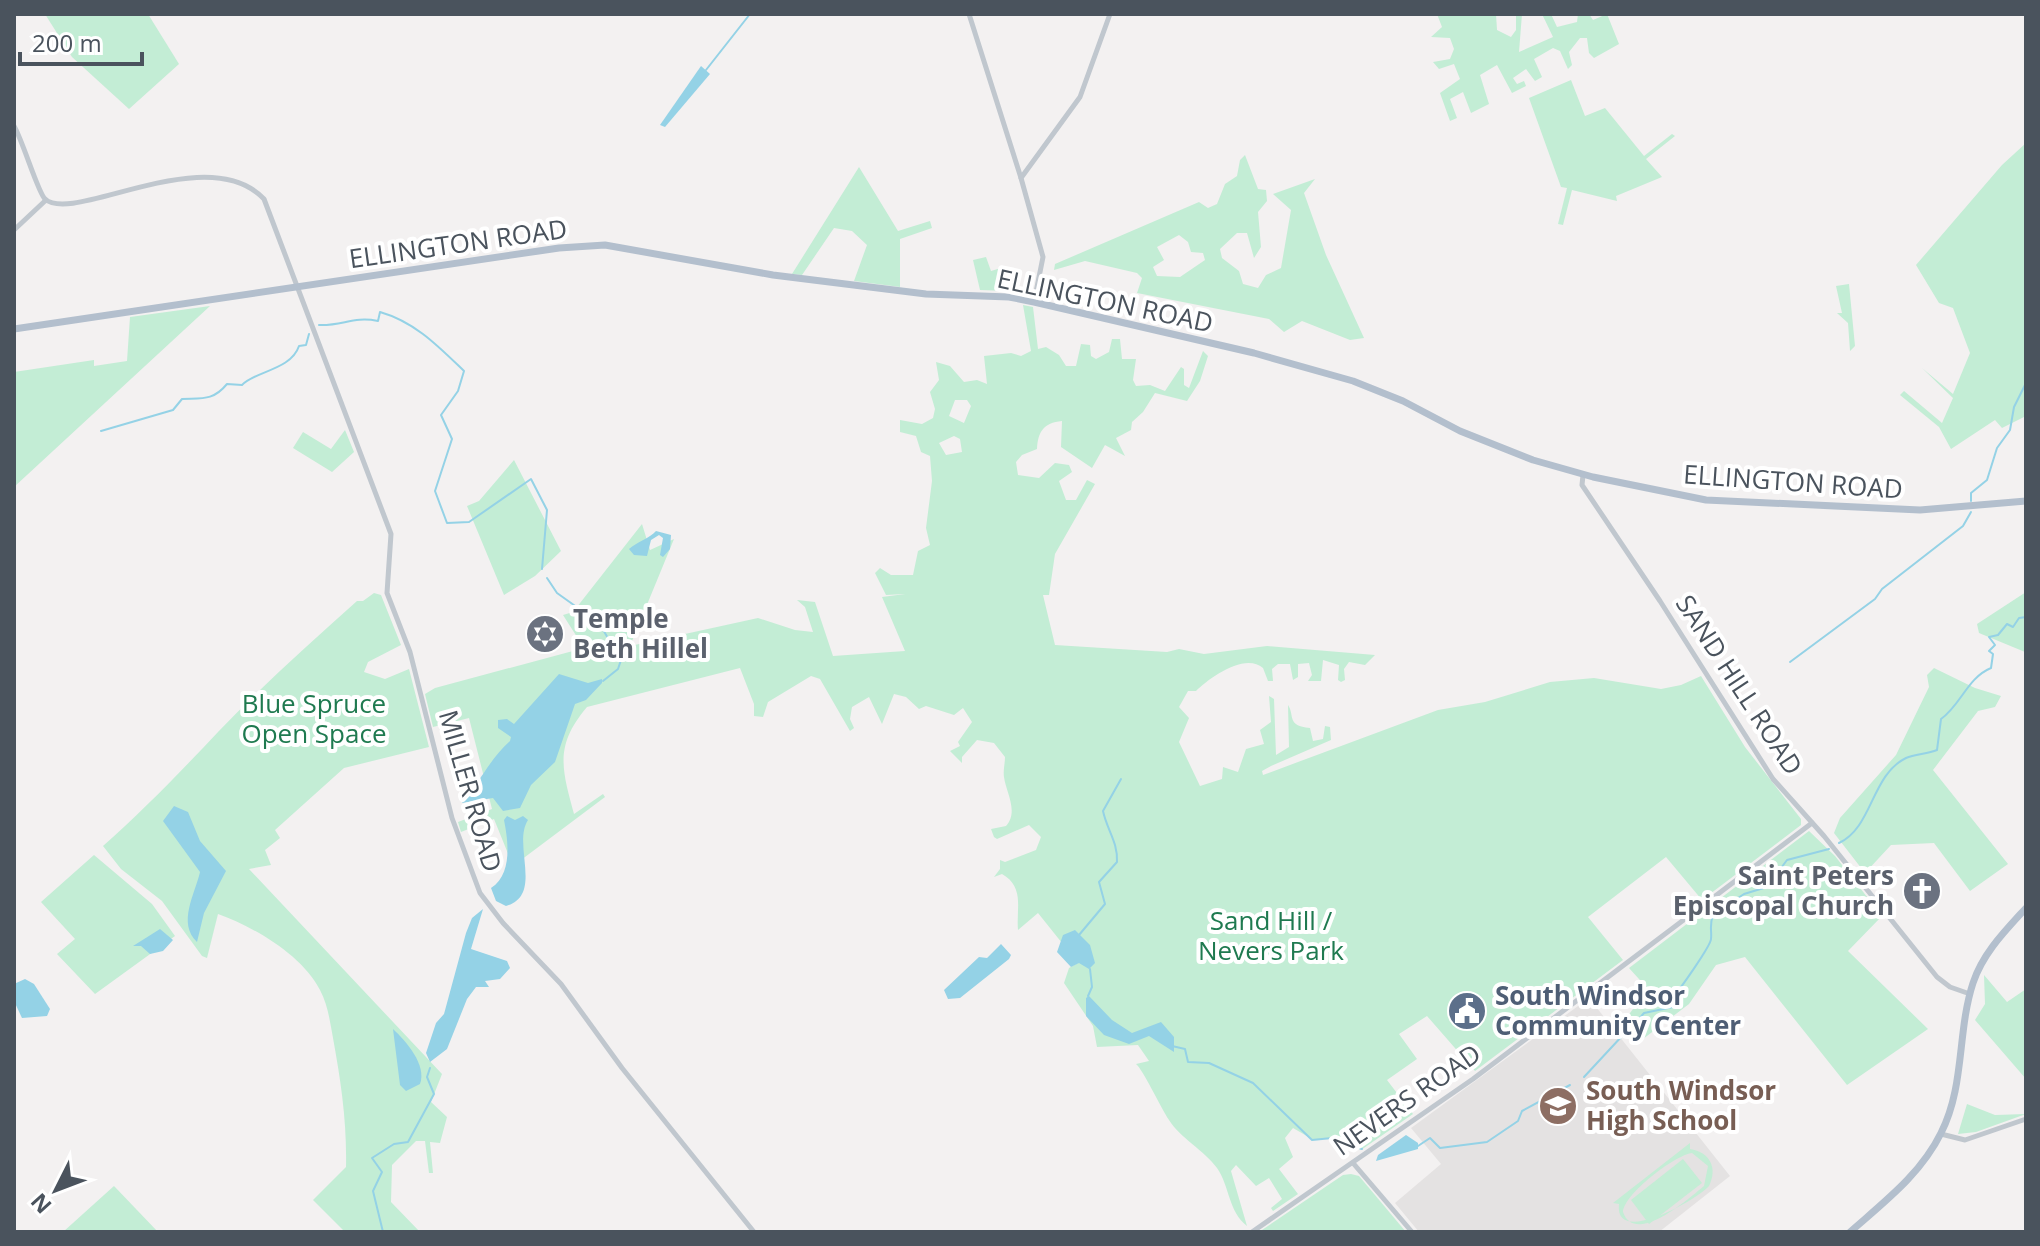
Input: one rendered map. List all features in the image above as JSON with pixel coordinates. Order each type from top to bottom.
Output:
[{"type":"main road","name":"ELLINGTON ROAD","points":[[14,329],[556,248],[605,245],[773,275],[926,294],[1009,297],[1034,302],[1254,353],[1353,381],[1486,442],[1583,475],[1706,500],[1928,510],[2026,501]]},
{"type":"main road","points":[[1850,1232],[1909,1179],[1941,1134],[1954,1097],[1970,994],[1986,956],[2026,908]]},
{"type":"street","points":[[969,14],[1043,257],[1034,302]]},
{"type":"street","points":[[1021,178],[1080,97],[1110,14]]},
{"type":"street","points":[[14,126],[46,200],[14,230]]},
{"type":"street","name":"MILLER ROAD","points":[[46,200],[53,203],[73,202],[184,177],[243,184],[255,189],[264,199],[391,534],[387,593],[410,652],[452,818],[472,878],[488,905],[561,984],[622,1068],[754,1232]]},
{"type":"street","name":"SAND HILL ROAD","points":[[1583,475],[1585,488],[1660,601],[1756,756],[1941,982],[1970,994]]},
{"type":"street","name":"NEVERS ROAD","points":[[1252,1232],[1473,1079],[1812,823]]},
{"type":"street","points":[[1941,1134],[1965,1140],[2024,1121]]},
{"type":"street","points":[[1353,1163],[1412,1232]]},
{"type":"shaded area","name":"South Windsor High School","points":[[1589,998],[1730,1176],[1659,1232],[1419,1232],[1395,1203],[1441,1164],[1411,1128]]},
{"type":"green space","points":[[45,14],[148,14],[179,64],[129,109],[72,57]]},
{"type":"green space","points":[[1437,14],[1496,14],[1497,30],[1511,37],[1516,30],[1516,14],[1522,14],[1519,52],[1553,37],[1542,14],[1551,14],[1557,27],[1577,22],[1578,14],[1589,14],[1593,20],[1607,14],[1619,44],[1594,58],[1589,53],[1587,38],[1580,38],[1569,52],[1572,65],[1568,69],[1560,51],[1553,48],[1534,59],[1542,77],[1535,81],[1526,69],[1513,78],[1517,84],[1524,81],[1526,86],[1512,93],[1497,65],[1480,75],[1489,104],[1471,113],[1463,92],[1450,99],[1457,118],[1450,121],[1440,93],[1460,79],[1454,64],[1439,69],[1433,62],[1450,59],[1454,49],[1450,38],[1431,37],[1442,27]]},
{"type":"green space","points":[[1571,80],[1585,116],[1605,108],[1644,156],[1672,134],[1675,136],[1646,159],[1662,177],[1616,196],[1617,201],[1572,190],[1563,225],[1558,224],[1567,188],[1561,187],[1529,98]]},
{"type":"green space","points":[[2026,143],[2026,416],[2002,428],[1995,420],[1951,449],[1939,427],[1900,395],[1904,391],[1942,423],[1953,398],[1922,368],[1953,394],[1970,353],[1953,308],[1939,303],[1916,265],[2002,165]]},
{"type":"green space","points":[[1245,155],[1258,189],[1266,190],[1267,201],[1258,212],[1261,247],[1254,258],[1247,233],[1237,233],[1220,249],[1222,258],[1239,271],[1243,284],[1258,288],[1266,275],[1281,268],[1291,210],[1273,194],[1315,179],[1304,193],[1326,255],[1364,338],[1350,340],[1302,321],[1284,332],[1269,319],[1137,293],[1142,278],[1137,273],[1085,261],[1054,270],[1055,264],[1199,202],[1208,208],[1217,204],[1225,184],[1237,176],[1240,160]],"holes":[[[1179,235],[1188,242],[1191,252],[1203,253],[1205,260],[1180,277],[1157,276],[1153,267],[1164,260],[1157,247]]]},
{"type":"green space","points":[[859,167],[898,231],[930,221],[932,228],[900,239],[900,287],[854,281],[867,245],[852,231],[834,228],[802,275],[792,274]]},
{"type":"green space","points":[[986,257],[991,271],[1001,268],[1008,291],[980,290],[973,260]]},
{"type":"green space","points":[[1849,284],[1855,346],[1850,351],[1848,323],[1837,313],[1842,313],[1836,286]]},
{"type":"green space","name":"Sand Hill / Nevers Park","points":[[1023,305],[1033,307],[1038,349],[1046,347],[1059,355],[1066,366],[1076,366],[1081,344],[1090,345],[1091,356],[1096,359],[1109,352],[1112,339],[1120,339],[1122,359],[1136,359],[1133,380],[1136,386],[1150,385],[1165,391],[1181,367],[1184,369],[1184,385],[1189,388],[1203,351],[1208,356],[1200,381],[1187,401],[1155,393],[1143,412],[1132,422],[1131,430],[1116,438],[1125,456],[1105,445],[1092,468],[1061,447],[1062,421],[1046,426],[1040,433],[1037,449],[1022,455],[1016,462],[1018,475],[1039,478],[1055,463],[1069,465],[1072,472],[1059,481],[1066,500],[1076,500],[1087,480],[1095,484],[1055,554],[1049,595],[1043,595],[1055,645],[1167,652],[1179,649],[1204,654],[1267,646],[1375,655],[1365,665],[1349,662],[1344,669],[1345,680],[1341,682],[1338,680],[1339,665],[1323,660],[1321,681],[1308,681],[1312,675],[1309,663],[1298,664],[1298,677],[1293,680],[1290,664],[1278,664],[1272,669],[1273,681],[1268,681],[1263,668],[1247,663],[1218,674],[1196,691],[1188,691],[1179,707],[1189,718],[1179,742],[1200,786],[1222,779],[1223,767],[1238,772],[1246,749],[1264,744],[1260,730],[1271,722],[1269,696],[1274,699],[1276,755],[1289,747],[1288,705],[1294,722],[1310,728],[1313,741],[1323,739],[1325,726],[1330,727],[1331,740],[1271,766],[1262,771],[1263,775],[1438,710],[1485,702],[1550,682],[1594,678],[1661,689],[1701,676],[1745,747],[1801,819],[1801,825],[1702,900],[1666,857],[1588,917],[1623,960],[1475,1071],[1427,1016],[1399,1034],[1417,1059],[1387,1080],[1413,1114],[1361,1150],[1337,1139],[1312,1139],[1293,1128],[1285,1138],[1293,1157],[1279,1169],[1298,1194],[1273,1211],[1271,1208],[1282,1199],[1269,1178],[1256,1186],[1236,1165],[1231,1171],[1247,1226],[1236,1213],[1217,1168],[1179,1133],[1166,1114],[1136,1064],[1149,1061],[1138,1045],[1097,1047],[1093,1026],[1064,983],[1069,968],[1078,963],[1038,913],[1018,930],[1018,899],[1014,885],[1002,874],[994,877],[1000,869],[1000,860],[1005,862],[1036,850],[1041,837],[1029,825],[997,839],[994,837],[991,829],[1006,826],[1011,815],[1004,777],[1005,757],[994,743],[977,740],[962,757],[962,763],[950,751],[960,746],[958,742],[972,722],[963,708],[954,715],[926,706],[919,709],[906,697],[894,694],[882,724],[869,697],[852,707],[850,719],[854,728],[850,731],[820,679],[811,676],[768,702],[763,717],[754,716],[754,704],[740,668],[587,707],[576,721],[565,746],[566,784],[574,814],[603,794],[605,797],[513,866],[494,819],[461,832],[458,822],[492,809],[469,718],[433,727],[425,694],[435,688],[584,648],[563,615],[573,612],[642,524],[650,550],[674,539],[630,646],[758,618],[795,630],[813,632],[805,607],[797,600],[815,602],[833,656],[905,651],[882,597],[905,594],[886,595],[875,573],[880,568],[891,575],[913,575],[918,551],[930,545],[926,528],[932,481],[930,456],[921,452],[916,436],[900,432],[900,420],[922,424],[933,418],[935,409],[930,392],[939,380],[936,362],[950,366],[964,382],[977,380],[987,384],[984,356],[1011,353],[1021,356],[1031,351]],"holes":[[[955,400],[967,400],[971,406],[964,423],[949,416]],[[954,436],[960,439],[962,452],[946,455],[939,443]]]},
{"type":"green space","points":[[210,306],[14,487],[14,372],[94,360],[94,366],[127,361],[130,317]]},
{"type":"green space","points":[[345,430],[354,452],[332,472],[293,448],[303,432],[331,449]]},
{"type":"green space","points":[[514,460],[561,551],[535,576],[504,595],[467,506],[479,501]]},
{"type":"green space","points":[[2026,592],[2025,652],[1979,633],[1977,624]]},
{"type":"green space","name":"Blue Spruce Open Space","points":[[374,593],[381,595],[401,645],[368,662],[364,672],[385,679],[409,669],[429,747],[344,768],[275,830],[280,838],[265,850],[271,865],[249,869],[442,1074],[431,1102],[447,1117],[440,1143],[430,1142],[433,1173],[429,1173],[425,1141],[416,1141],[392,1165],[391,1202],[420,1232],[345,1232],[313,1200],[346,1167],[346,1150],[341,1086],[330,1020],[323,996],[312,977],[276,944],[247,926],[218,914],[207,958],[202,956],[162,901],[121,869],[103,846],[286,665],[357,601],[363,601]]},
{"type":"green space","points":[[1934,668],[1975,688],[2001,696],[1995,707],[1978,711],[1933,770],[2008,864],[1970,891],[1934,843],[1891,845],[1865,873],[1834,833],[1840,818],[1896,755],[1929,687],[1927,675]]},
{"type":"green space","points":[[1809,831],[1835,856],[1882,916],[1848,951],[1928,1029],[1847,1085],[1745,957],[1716,965],[1689,1004],[1643,1039],[1627,1017],[1648,989],[1629,968]]},
{"type":"green space","points":[[94,855],[152,904],[175,936],[95,994],[57,954],[75,939],[41,902]]},
{"type":"green space","points":[[1984,975],[2007,1002],[2026,989],[2026,1079],[1975,1020],[1985,1004]]},
{"type":"green space","points":[[1967,1104],[1995,1115],[2026,1114],[1976,1132],[1958,1134]]},
{"type":"green space","points":[[1690,1143],[1690,1149],[1707,1157],[1712,1167],[1709,1186],[1676,1208],[1704,1186],[1708,1166],[1692,1153],[1663,1168],[1632,1195],[1623,1212],[1629,1221],[1621,1216],[1619,1204],[1613,1203]]},
{"type":"green space","points":[[1683,1159],[1702,1183],[1649,1224],[1631,1200]]},
{"type":"green space","points":[[1343,1175],[1359,1176],[1406,1232],[1259,1232]]},
{"type":"green space","points":[[114,1186],[158,1232],[63,1232]]},
{"type":"water","points":[[701,66],[710,74],[665,127],[660,125]]},
{"type":"water","points":[[656,531],[671,535],[670,549],[663,557],[660,555],[663,538],[659,535],[651,540],[647,556],[634,555],[629,549]]},
{"type":"water","points":[[559,674],[588,683],[602,679],[602,683],[586,700],[575,704],[555,762],[531,785],[520,808],[503,811],[493,798],[462,803],[510,741],[511,737],[498,728],[498,720],[507,719],[514,724]]},
{"type":"water","points":[[174,806],[188,812],[200,841],[226,871],[204,913],[197,942],[188,926],[188,917],[200,872],[163,821]]},
{"type":"water","points":[[507,816],[515,820],[523,816],[528,820],[523,842],[525,881],[517,900],[506,906],[496,901],[491,888],[498,882],[506,866],[504,820]]},
{"type":"water","points":[[483,909],[471,949],[507,961],[510,968],[500,979],[485,981],[489,987],[476,987],[467,999],[447,1049],[430,1062],[426,1053],[436,1023],[444,1014],[466,933],[472,918]]},
{"type":"water","points":[[160,929],[173,940],[163,951],[150,954],[141,946],[133,946]]},
{"type":"water","points":[[1075,930],[1090,945],[1095,963],[1089,969],[1079,963],[1071,967],[1057,952],[1063,935]]},
{"type":"water","points":[[1001,944],[1011,955],[1009,959],[960,998],[948,999],[944,990],[979,957],[987,958]]},
{"type":"water","points":[[25,979],[34,984],[50,1009],[47,1016],[22,1018],[14,1001],[14,984]]},
{"type":"water","points":[[1089,996],[1112,1020],[1132,1033],[1161,1022],[1174,1037],[1174,1052],[1149,1036],[1129,1044],[1104,1035],[1086,1016],[1086,998]]},
{"type":"water","points":[[393,1029],[409,1047],[421,1069],[420,1084],[406,1091],[400,1085]]},
{"type":"water","points":[[1406,1135],[1418,1143],[1418,1149],[1376,1161],[1378,1155]]},
{"type":"waterway","points":[[706,70],[750,14]]},
{"type":"waterway","points":[[319,325],[378,321],[380,312],[393,316],[415,328],[464,371],[458,391],[441,415],[452,439],[435,491],[447,523],[469,522],[531,479],[547,510],[542,569]]},
{"type":"waterway","points":[[101,431],[173,410],[182,399],[212,396],[227,384],[242,385],[289,360],[299,346],[306,345],[309,334]]},
{"type":"waterway","points":[[1971,501],[1971,493],[1987,480],[1997,448],[2010,430],[2014,407],[2026,383]]},
{"type":"waterway","points":[[1790,662],[1875,599],[1882,589],[1963,526],[1971,512]]},
{"type":"waterway","points":[[547,578],[557,593],[599,623],[621,660],[618,669],[603,681]]},
{"type":"waterway","points":[[1839,843],[1859,825],[1878,788],[1894,766],[1906,758],[1937,750],[1941,719],[1976,678],[1991,668],[1993,654],[1989,651],[1995,645],[1989,637],[1998,635],[2007,624],[2013,627],[2019,618],[2026,617]]},
{"type":"waterway","points":[[1079,935],[1105,904],[1099,882],[1117,862],[1116,848],[1103,811],[1121,779]]},
{"type":"waterway","points":[[1632,1027],[1644,1013],[1673,1007],[1673,996],[1710,943],[1713,915],[1744,894],[1767,887],[1787,860],[1829,849]]},
{"type":"waterway","points":[[1088,996],[1092,987],[1090,969]]},
{"type":"waterway","points":[[1584,1077],[1623,1035]]},
{"type":"waterway","points":[[1172,1046],[1185,1049],[1188,1062],[1209,1063],[1253,1083],[1312,1140],[1332,1138],[1362,1149]]},
{"type":"waterway","points":[[383,1232],[373,1191],[382,1172],[372,1158],[394,1144],[408,1142],[434,1094],[427,1077],[430,1068]]},
{"type":"waterway","points":[[1418,1146],[1430,1138],[1440,1148],[1487,1142],[1518,1121],[1522,1111],[1570,1085]]},
{"type":"place","name":"Temple Beth Hillel","points":[[545,634]]},
{"type":"place","name":"Saint Peters Episcopal Church","points":[[1922,891]]},
{"type":"place","name":"South Windsor Community Center","points":[[1467,1011]]},
{"type":"place","name":"South Windsor High School","points":[[1558,1106]]}]
